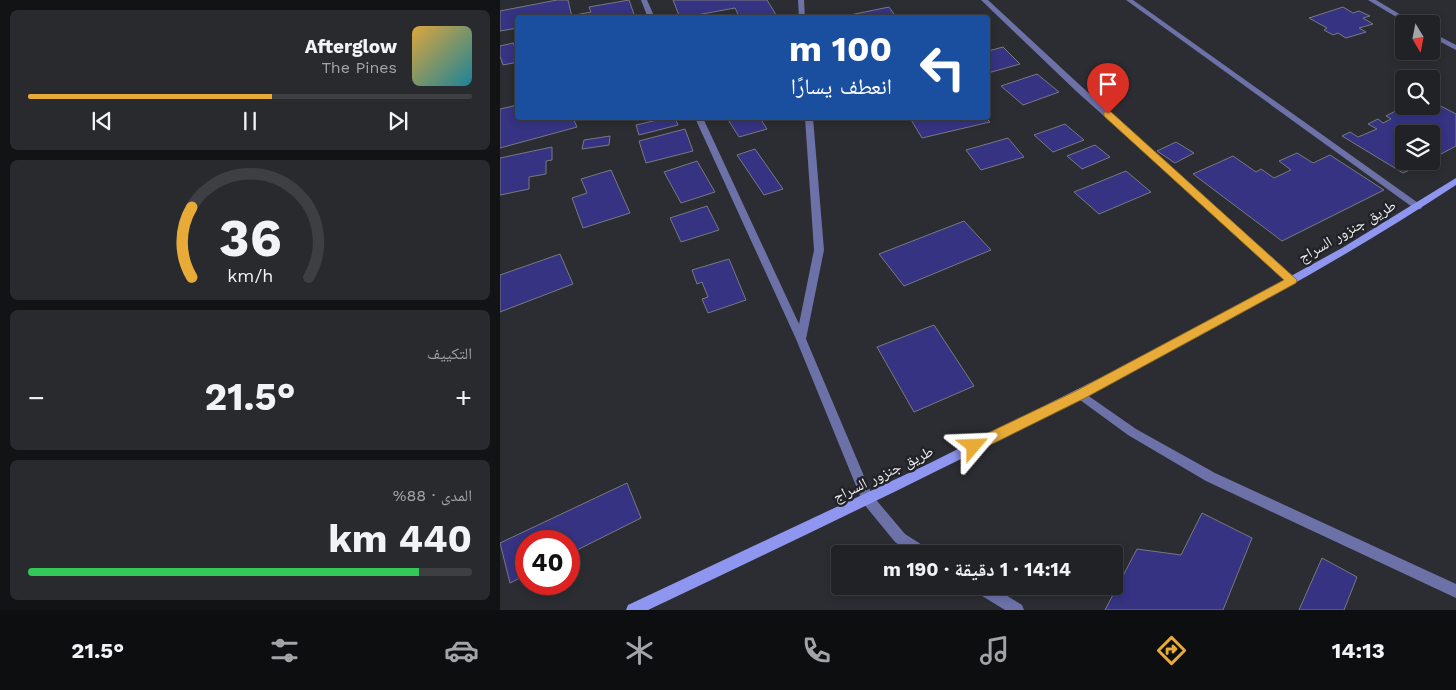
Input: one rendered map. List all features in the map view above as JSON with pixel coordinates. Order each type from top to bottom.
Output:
[{"type":"street","points":[[644,0],[651,15]]},
{"type":"street","points":[[801,0],[802,15]]},
{"type":"street","points":[[984,0],[1079,89],[1292,280]]},
{"type":"street","points":[[1129,0],[1418,207]]},
{"type":"street","points":[[1370,0],[1397,15]]},
{"type":"street","points":[[1440,39],[1456,48]]},
{"type":"street","points":[[699,120],[801,339],[867,499],[900,538],[911,545]]},
{"type":"street","points":[[801,339],[819,250],[809,120]]},
{"type":"street","name":"طريق جنزور السراج","points":[[633,610],[867,499],[1080,394],[1292,280],[1418,207],[1456,181]]},
{"type":"street","points":[[1080,394],[1132,432],[1190,466],[1297,518],[1456,591]]},
{"type":"street","points":[[993,595],[1018,610]]},
{"type":"building","points":[[557,0],[568,0],[572,15],[515,15],[515,28],[500,31],[500,11]]},
{"type":"building","points":[[629,0],[634,15],[575,15],[591,12],[589,7]]},
{"type":"building","points":[[673,0],[767,0],[776,15],[738,15],[735,8],[696,15],[679,15]]},
{"type":"building","points":[[889,7],[895,15],[850,15]]},
{"type":"building","points":[[1343,7],[1353,13],[1359,11],[1370,16],[1363,18],[1373,24],[1359,28],[1366,32],[1346,38],[1338,33],[1333,35],[1324,30],[1327,28],[1309,18]]},
{"type":"building","points":[[513,43],[515,47],[515,63],[503,65],[500,56],[500,46]]},
{"type":"building","points":[[1003,47],[1020,64],[990,72],[990,50]]},
{"type":"building","points":[[1037,74],[1059,92],[1023,105],[1001,86]]},
{"type":"building","points":[[515,106],[515,120],[574,120],[577,127],[500,148],[500,109]]},
{"type":"building","points":[[1440,106],[1456,114],[1456,146],[1440,154],[1440,125],[1395,125],[1395,168],[1342,136],[1350,132],[1358,137],[1377,129],[1368,124],[1378,119],[1383,123],[1391,119],[1386,116],[1395,111],[1395,115],[1440,115]]},
{"type":"building","points":[[657,120],[676,120],[678,125],[639,135],[636,125]]},
{"type":"building","points":[[728,120],[761,120],[767,129],[739,137]]},
{"type":"building","points":[[911,120],[988,120],[990,122],[922,138]]},
{"type":"building","points":[[1065,124],[1084,140],[1053,152],[1034,135]]},
{"type":"building","points":[[685,129],[693,151],[646,163],[639,141]]},
{"type":"building","points":[[610,136],[609,145],[582,149],[584,140]]},
{"type":"building","points":[[1008,138],[1024,157],[981,170],[966,150]]},
{"type":"building","points":[[1176,142],[1194,153],[1175,163],[1157,151]]},
{"type":"building","points":[[1095,145],[1110,157],[1082,169],[1067,156]]},
{"type":"building","points":[[552,147],[552,160],[546,161],[546,174],[529,177],[529,189],[500,195],[500,158]]},
{"type":"building","points":[[755,149],[783,189],[764,195],[737,155]]},
{"type":"building","points":[[1297,153],[1313,163],[1330,155],[1384,190],[1282,241],[1193,174],[1233,156],[1256,172],[1261,169],[1274,178],[1291,170],[1279,161]]},
{"type":"building","points":[[697,161],[715,192],[681,203],[664,172]]},
{"type":"building","points":[[611,170],[630,213],[583,228],[572,198],[587,193],[581,179]]},
{"type":"building","points":[[1398,170],[1410,170],[1403,173]]},
{"type":"building","points":[[1126,171],[1151,192],[1099,214],[1074,192]]},
{"type":"building","points":[[707,206],[719,230],[681,242],[670,218]]},
{"type":"building","points":[[964,221],[991,250],[904,286],[879,254]]},
{"type":"building","points":[[560,254],[573,284],[500,312],[500,275]]},
{"type":"building","points":[[729,259],[746,300],[708,313],[702,299],[708,297],[702,282],[697,284],[692,270]]},
{"type":"building","points":[[934,325],[974,386],[914,412],[877,347]]},
{"type":"building","points":[[627,483],[641,518],[580,548],[580,530],[528,530]]},
{"type":"building","points":[[1202,513],[1252,538],[1223,610],[1105,610],[1113,595],[1123,595],[1123,576],[1137,549],[1181,555]]},
{"type":"building","points":[[515,536],[515,580],[510,583],[500,543]]},
{"type":"building","points":[[1322,558],[1357,577],[1344,610],[1299,610]]},
{"type":"route","points":[[974,446],[1080,394],[1292,280],[1108,114]]}]
